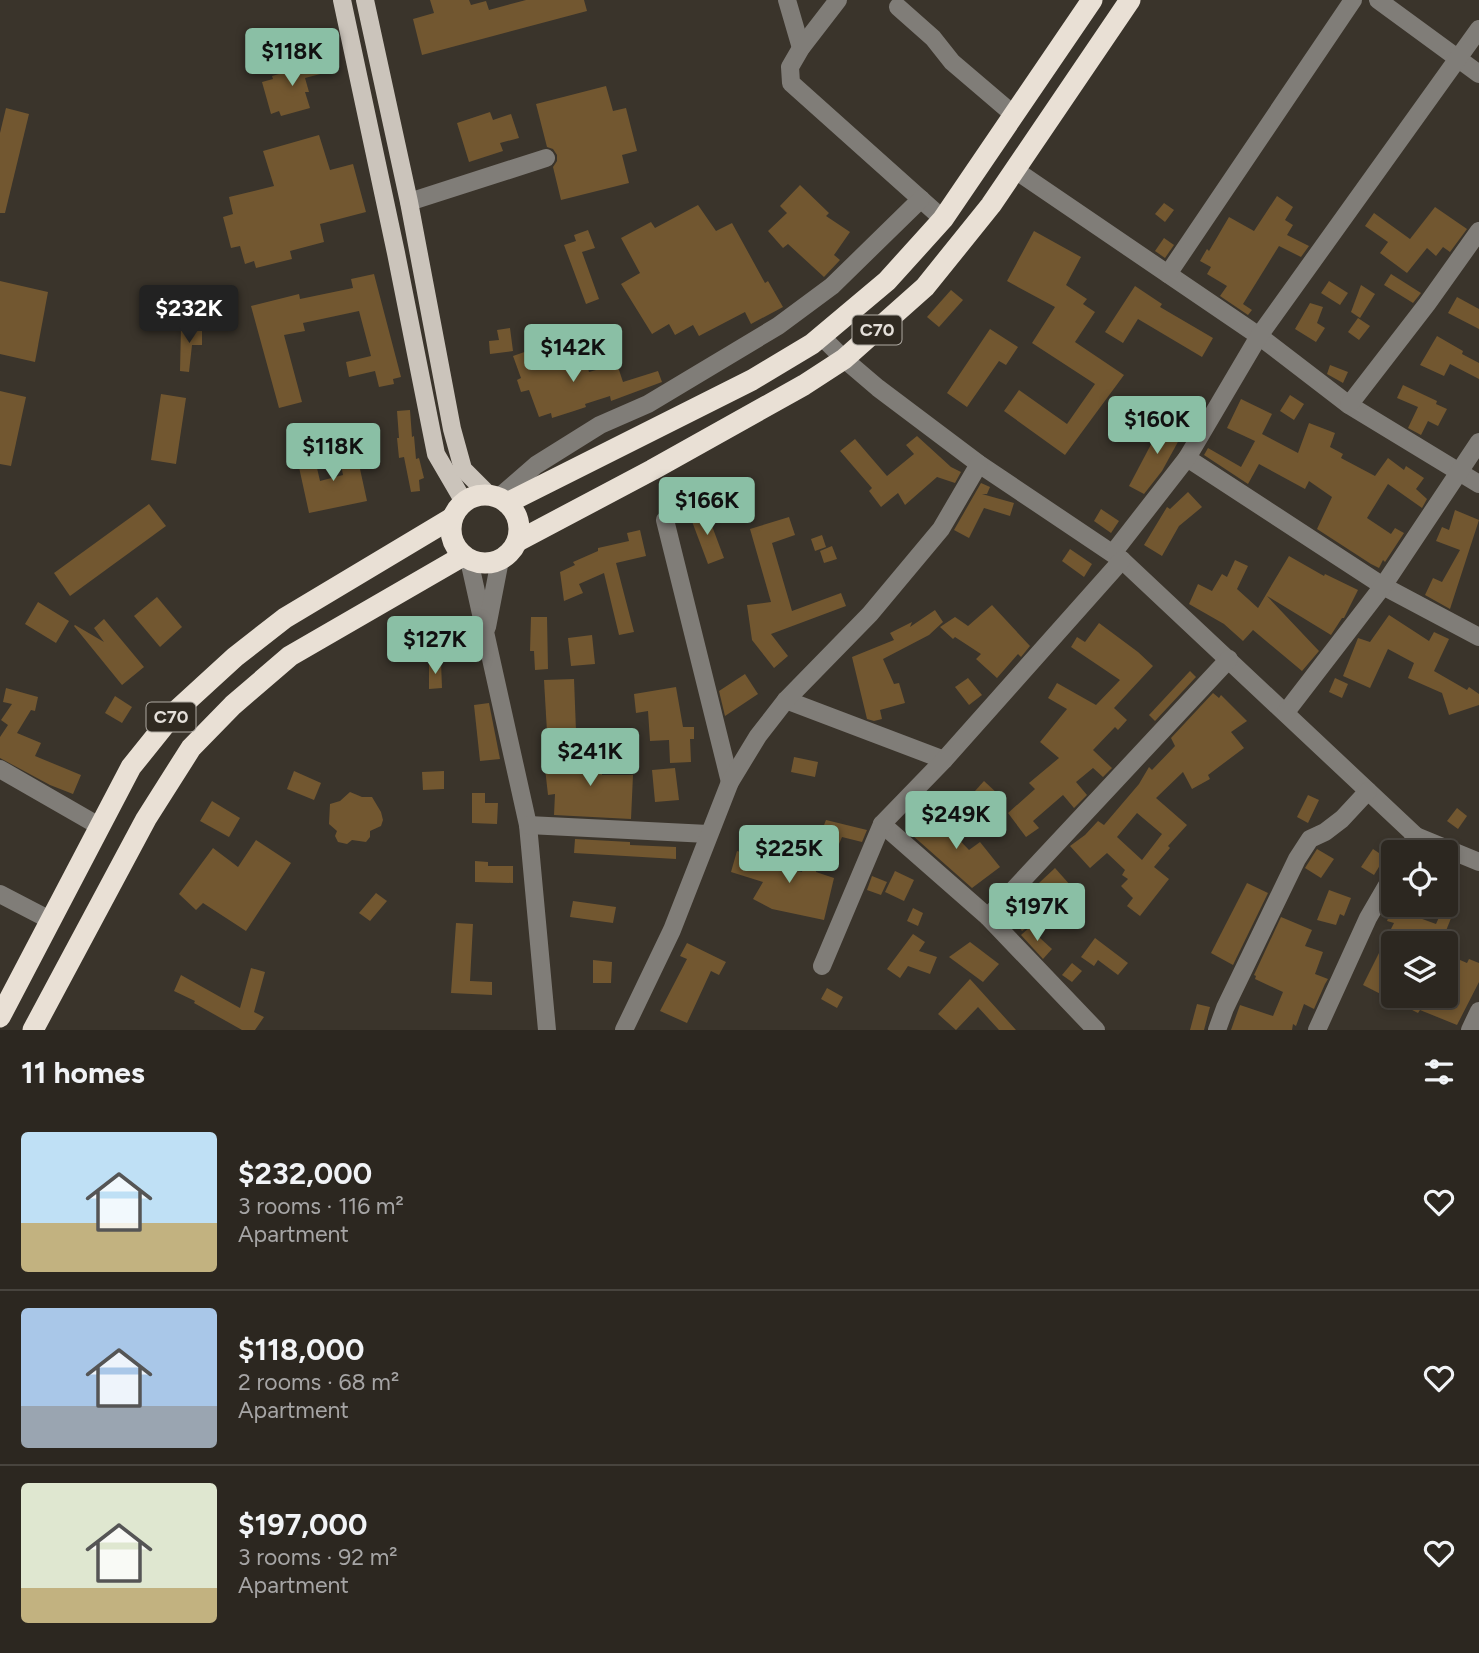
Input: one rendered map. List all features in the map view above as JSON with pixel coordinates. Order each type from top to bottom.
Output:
[{"type":"highway","name":"C70","points":[[0,1017],[131,768],[176,711],[235,657],[285,618],[458,510],[471,498],[498,499],[752,380],[821,336],[887,281],[943,219],[1092,0]]},
{"type":"highway","name":"C70","points":[[500,560],[508,555],[518,541],[804,385],[844,359],[925,287],[991,205],[1130,0]]},
{"type":"highway","points":[[498,499],[518,520],[518,541]]},
{"type":"highway","points":[[458,510],[452,539],[466,558],[480,564],[500,560]]},
{"type":"highway","name":"C70","points":[[33,1030],[146,819],[191,748],[233,705],[290,656],[466,558]]},
{"type":"highway","points":[[21,977],[53,994]]},
{"type":"main road","points":[[342,0],[436,454],[458,510]]},
{"type":"main road","points":[[365,0],[410,202],[463,469],[498,499]]},
{"type":"street","points":[[787,0],[801,48]]},
{"type":"street","points":[[838,0],[801,48],[790,67],[791,83],[943,219]]},
{"type":"street","points":[[1168,274],[1353,0]]},
{"type":"street","points":[[1378,0],[1479,74]]},
{"type":"street","points":[[898,7],[933,38],[952,62],[1014,115]]},
{"type":"street","points":[[822,966],[882,824],[944,760],[1118,557],[1187,458],[1259,336],[1479,29]]},
{"type":"street","points":[[410,202],[546,158]]},
{"type":"street","points":[[1015,170],[1259,336],[1349,405],[1479,484]]},
{"type":"street","points":[[498,499],[536,465],[600,425],[648,404],[778,326],[832,286],[921,199]]},
{"type":"street","points":[[1349,405],[1479,231]]},
{"type":"street","points":[[821,336],[878,388],[979,464],[1118,557],[1416,836],[1479,862]]},
{"type":"street","points":[[1286,712],[1383,586],[1479,442]]},
{"type":"street","points":[[1187,458],[1383,586],[1479,637]]},
{"type":"street","points":[[624,1030],[672,930],[730,782],[758,736],[786,700],[870,614],[941,529],[979,464]]},
{"type":"street","points":[[664,520],[730,782]]},
{"type":"street","points":[[466,558],[528,825],[547,1030]]},
{"type":"street","points":[[485,638],[500,560]]},
{"type":"street","points":[[988,917],[1229,659]]},
{"type":"street","points":[[786,700],[944,760]]},
{"type":"street","points":[[0,769],[99,826]]},
{"type":"street","points":[[1217,1030],[1297,859],[1310,839],[1342,819],[1368,791]]},
{"type":"street","points":[[882,824],[988,917],[1096,1030]]},
{"type":"street","points":[[528,825],[708,834]]},
{"type":"street","points":[[1414,840],[1416,836]]},
{"type":"street","points":[[0,894],[50,920]]},
{"type":"street","points":[[1317,1030],[1368,918],[1381,896]]},
{"type":"street","points":[[1470,1030],[1479,1011]]},
{"type":"building","points":[[430,0],[469,0],[471,5],[486,1],[489,10],[526,0],[584,0],[587,11],[422,55],[413,19],[434,13]]},
{"type":"building","points":[[323,57],[328,72],[305,78],[309,92],[305,92],[310,108],[281,116],[279,111],[271,114],[262,82],[273,79],[272,76],[301,68],[300,63]]},
{"type":"building","points":[[606,86],[613,111],[626,108],[637,151],[622,155],[629,183],[561,200],[553,167],[557,155],[553,149],[547,147],[536,104]]},
{"type":"building","points":[[6,108],[29,114],[5,213],[0,213],[0,133]]},
{"type":"building","points":[[490,112],[493,120],[511,114],[519,138],[500,143],[503,151],[469,162],[457,123]]},
{"type":"building","points":[[319,135],[330,170],[353,164],[366,212],[320,224],[324,242],[290,251],[292,259],[256,268],[254,261],[245,264],[240,246],[231,248],[223,217],[233,214],[229,197],[274,186],[263,151]]},
{"type":"building","points":[[800,185],[829,213],[826,216],[850,232],[834,255],[840,260],[824,277],[788,244],[783,248],[768,231],[787,213],[780,206]]},
{"type":"building","points":[[1277,196],[1293,207],[1285,220],[1293,225],[1287,235],[1309,246],[1301,257],[1279,246],[1243,304],[1252,310],[1248,315],[1220,296],[1227,286],[1207,274],[1211,267],[1200,261],[1229,217],[1254,231]]},
{"type":"building","points":[[1164,203],[1174,210],[1165,222],[1155,214]]},
{"type":"building","points":[[698,205],[716,231],[732,223],[765,283],[768,281],[783,307],[751,324],[745,312],[699,336],[693,325],[675,335],[669,324],[652,334],[621,284],[640,273],[621,238],[651,222],[655,228]]},
{"type":"building","points":[[1435,207],[1467,229],[1450,252],[1443,247],[1436,256],[1427,248],[1407,273],[1380,253],[1388,242],[1365,226],[1374,213],[1410,239]]},
{"type":"building","points":[[588,230],[595,248],[582,252],[599,299],[586,304],[564,245],[576,241],[574,235]]},
{"type":"building","points":[[1034,231],[1081,257],[1066,285],[1087,299],[1083,304],[1095,312],[1075,342],[1124,375],[1065,455],[1004,411],[1019,390],[1067,424],[1095,384],[1032,343],[1055,307],[1007,281]]},
{"type":"building","points":[[1164,238],[1174,245],[1165,258],[1155,251]]},
{"type":"building","points":[[374,274],[401,377],[393,379],[394,384],[379,387],[375,371],[349,377],[346,362],[371,356],[359,311],[303,323],[305,331],[284,335],[302,402],[279,408],[251,306],[299,294],[300,299],[353,288],[351,279]]},
{"type":"building","points":[[1391,274],[1421,293],[1413,303],[1384,285]]},
{"type":"building","points":[[0,281],[48,292],[35,362],[0,354]]},
{"type":"building","points":[[1329,281],[1348,293],[1340,305],[1321,293]]},
{"type":"building","points":[[1361,285],[1375,294],[1360,318],[1351,312]]},
{"type":"building","points":[[1135,286],[1162,304],[1160,307],[1213,338],[1202,357],[1138,319],[1123,343],[1105,332]]},
{"type":"building","points":[[951,290],[963,300],[939,327],[927,317]]},
{"type":"building","points":[[1457,297],[1479,309],[1479,329],[1448,313]]},
{"type":"building","points":[[1310,303],[1323,307],[1317,323],[1325,328],[1316,342],[1295,329]]},
{"type":"building","points":[[1358,318],[1370,326],[1359,340],[1348,332]]},
{"type":"building","points":[[181,327],[202,327],[202,345],[192,345],[189,372],[180,371]]},
{"type":"building","points":[[510,328],[513,351],[490,354],[489,341],[499,340],[497,330]]},
{"type":"building","points":[[990,329],[1018,347],[1006,365],[999,361],[967,407],[947,393]]},
{"type":"building","points":[[1437,336],[1479,363],[1479,379],[1450,364],[1444,376],[1420,365]]},
{"type":"building","points":[[539,347],[547,370],[585,358],[589,372],[617,364],[623,382],[658,371],[662,382],[611,401],[610,396],[585,404],[586,407],[552,418],[551,413],[539,417],[529,390],[521,392],[517,380],[521,378],[513,356]]},
{"type":"building","points":[[1330,365],[1348,372],[1343,383],[1327,374]]},
{"type":"building","points":[[1403,385],[1437,401],[1436,404],[1447,409],[1438,426],[1428,421],[1421,435],[1408,428],[1418,407],[1397,398]]},
{"type":"building","points":[[0,391],[26,397],[11,466],[0,464]]},
{"type":"building","points":[[161,394],[186,398],[176,464],[151,460]]},
{"type":"building","points":[[1290,395],[1304,404],[1294,420],[1280,411]]},
{"type":"building","points":[[1241,399],[1272,414],[1262,434],[1298,453],[1309,423],[1335,433],[1330,447],[1343,454],[1341,458],[1375,476],[1388,458],[1404,470],[1406,466],[1424,478],[1416,489],[1427,499],[1422,508],[1388,484],[1367,518],[1391,534],[1395,528],[1404,533],[1379,568],[1317,529],[1332,497],[1309,481],[1305,489],[1259,464],[1248,484],[1204,455],[1208,448],[1241,467],[1255,441],[1227,428]]},
{"type":"building","points":[[410,410],[416,459],[419,458],[424,478],[419,480],[420,491],[411,492],[404,457],[399,458],[397,438],[397,411]]},
{"type":"building","points":[[1165,418],[1185,429],[1162,471],[1144,494],[1129,486]]},
{"type":"building","points":[[917,436],[951,467],[961,472],[955,483],[937,477],[905,505],[898,493],[881,507],[869,491],[872,488],[840,451],[855,439],[887,476],[914,454],[906,445]]},
{"type":"building","points":[[355,446],[367,501],[309,513],[297,458],[314,455],[320,481],[343,475],[338,449]]},
{"type":"building","points":[[981,483],[990,487],[987,494],[982,494],[1014,503],[1010,516],[984,508],[969,538],[954,530]]},
{"type":"building","points":[[1188,492],[1202,507],[1179,526],[1162,556],[1144,545],[1167,507],[1170,509]]},
{"type":"building","points":[[149,504],[166,526],[70,596],[54,573]]},
{"type":"building","points":[[1101,509],[1119,521],[1111,533],[1094,521]]},
{"type":"building","points":[[706,510],[724,558],[708,564],[690,516]]},
{"type":"building","points":[[1455,510],[1479,520],[1450,609],[1425,595],[1433,578],[1442,582],[1460,550],[1436,541],[1442,527],[1449,530]]},
{"type":"building","points":[[789,517],[795,535],[772,543],[792,611],[841,593],[846,606],[771,634],[788,656],[774,668],[752,640],[747,605],[771,602],[750,529]]},
{"type":"building","points":[[640,530],[646,556],[616,563],[634,632],[619,635],[604,573],[579,584],[583,593],[564,601],[560,572],[575,565],[573,562],[598,551],[598,548],[629,541],[627,533]]},
{"type":"building","points":[[822,535],[826,547],[815,551],[811,539]]},
{"type":"building","points":[[832,546],[837,559],[824,563],[820,551]]},
{"type":"building","points":[[1070,549],[1092,564],[1084,577],[1062,561]]},
{"type":"building","points":[[1289,556],[1324,576],[1325,574],[1358,590],[1344,618],[1331,635],[1267,596],[1319,651],[1302,671],[1253,630],[1243,641],[1224,624],[1189,604],[1198,584],[1212,591],[1222,574],[1227,577],[1235,560],[1248,566],[1237,589],[1258,608]]},
{"type":"building","points":[[157,597],[182,627],[160,647],[134,616]]},
{"type":"building","points":[[38,602],[69,621],[56,643],[25,624]]},
{"type":"building","points":[[992,605],[1030,646],[1021,657],[1018,654],[997,678],[976,659],[981,654],[955,637],[953,639],[940,627],[955,617],[968,626]]},
{"type":"building","points":[[935,610],[943,622],[929,635],[883,659],[894,684],[899,683],[905,703],[880,710],[882,719],[867,719],[852,657],[894,640],[890,633],[912,622],[910,627]]},
{"type":"building","points":[[1389,615],[1429,641],[1434,632],[1449,639],[1434,671],[1479,694],[1479,705],[1449,715],[1442,693],[1408,678],[1414,663],[1388,649],[1370,688],[1343,676],[1358,638],[1370,642]]},
{"type":"building","points":[[531,617],[547,617],[548,669],[535,670],[534,651],[530,651]]},
{"type":"building","points":[[104,619],[144,667],[122,685],[74,626],[104,642],[94,628]]},
{"type":"building","points":[[1099,623],[1153,666],[1114,708],[1127,720],[1118,730],[1115,727],[1093,750],[1112,768],[1103,777],[1093,768],[1076,782],[1087,795],[1074,808],[1063,795],[1033,821],[1039,828],[1026,837],[1008,813],[1035,789],[1029,783],[1059,758],[1040,742],[1067,709],[1048,698],[1057,683],[1096,705],[1120,680],[1071,647],[1077,637],[1085,642]]},
{"type":"building","points":[[445,624],[459,630],[462,634],[462,645],[455,653],[437,655],[432,638],[436,629]]},
{"type":"building","points":[[592,635],[595,664],[571,666],[568,638]]},
{"type":"building","points":[[441,662],[442,688],[429,689],[429,663]]},
{"type":"building","points":[[1190,671],[1196,677],[1155,721],[1149,715]]},
{"type":"building","points":[[745,674],[758,694],[725,716],[719,691]]},
{"type":"building","points":[[968,678],[982,695],[969,705],[955,687]]},
{"type":"building","points":[[1335,678],[1348,684],[1342,698],[1329,692]]},
{"type":"building","points":[[574,679],[576,731],[547,732],[544,680]]},
{"type":"building","points":[[676,687],[683,727],[694,727],[694,739],[690,739],[691,762],[670,763],[669,740],[650,741],[648,711],[636,713],[634,694]]},
{"type":"building","points":[[6,688],[38,697],[35,711],[31,710],[17,733],[41,743],[35,756],[81,775],[73,794],[50,785],[0,758],[0,737],[8,725],[1,720],[12,704],[3,702]]},
{"type":"building","points":[[1213,693],[1219,698],[1221,695],[1247,721],[1231,732],[1244,748],[1208,775],[1210,779],[1192,789],[1183,772],[1156,798],[1187,825],[1154,867],[1169,879],[1140,916],[1127,906],[1133,898],[1121,886],[1128,879],[1122,875],[1125,870],[1107,853],[1090,868],[1070,846],[1098,821],[1104,825],[1139,784],[1149,767],[1152,770],[1175,746],[1171,738]],"holes":[[[1137,813],[1162,834],[1142,860],[1117,837]]]},
{"type":"building","points":[[115,696],[132,707],[122,723],[105,713]]},
{"type":"building","points":[[489,703],[500,759],[480,761],[474,705]]},
{"type":"building","points":[[602,748],[602,775],[633,775],[631,819],[554,815],[555,794],[548,795],[545,768],[575,764],[575,749]]},
{"type":"building","points":[[794,757],[818,762],[815,777],[791,772]]},
{"type":"building","points":[[675,768],[679,800],[655,802],[652,770]]},
{"type":"building","points":[[294,771],[321,783],[314,800],[287,789]]},
{"type":"building","points":[[444,771],[444,789],[423,790],[422,772]]},
{"type":"building","points":[[984,781],[998,794],[990,804],[975,791]]},
{"type":"building","points":[[350,792],[362,797],[372,797],[381,812],[381,826],[370,831],[366,842],[338,842],[335,836],[337,831],[329,824],[330,804],[340,801]]},
{"type":"building","points":[[955,792],[963,808],[952,813],[945,797]]},
{"type":"building","points":[[472,793],[485,793],[485,803],[498,803],[497,824],[472,823]]},
{"type":"building","points":[[1308,795],[1319,800],[1308,823],[1297,817]]},
{"type":"building","points":[[212,801],[240,818],[229,837],[200,821]]},
{"type":"building","points":[[1457,808],[1467,816],[1458,829],[1447,821]]},
{"type":"building","points":[[943,810],[955,820],[948,828],[969,850],[980,842],[1000,867],[972,888],[912,835],[921,825],[927,829]]},
{"type":"building","points":[[826,820],[867,830],[862,842],[842,837],[836,851],[817,843]]},
{"type":"building","points":[[575,839],[676,847],[676,859],[574,853]]},
{"type":"building","points":[[256,840],[291,863],[246,931],[203,903],[196,910],[179,894],[213,848],[238,867]]},
{"type":"building","points":[[806,849],[819,851],[816,872],[834,878],[824,920],[772,909],[753,899],[763,882],[731,872],[737,851],[764,859],[762,864],[802,872]]},
{"type":"building","points":[[1317,849],[1334,859],[1321,878],[1305,868]]},
{"type":"building","points":[[1373,849],[1381,854],[1381,864],[1374,875],[1361,867]]},
{"type":"building","points":[[475,861],[488,862],[488,866],[513,866],[513,883],[475,882]]},
{"type":"building","points":[[1055,868],[1071,886],[1055,900],[1039,883]]},
{"type":"building","points":[[895,871],[914,880],[904,901],[885,892]]},
{"type":"building","points":[[872,876],[887,882],[881,895],[867,890]]},
{"type":"building","points":[[1247,883],[1268,893],[1233,965],[1211,953]]},
{"type":"building","points":[[1329,890],[1351,898],[1344,916],[1340,914],[1336,925],[1317,920]]},
{"type":"building","points":[[376,893],[387,901],[370,921],[359,913]]},
{"type":"building","points":[[573,901],[616,907],[613,923],[570,917]]},
{"type":"building","points":[[1024,903],[1037,921],[1022,931],[1009,914]]},
{"type":"building","points":[[913,908],[923,913],[918,926],[907,921]]},
{"type":"building","points":[[1281,917],[1312,930],[1305,946],[1323,952],[1315,974],[1328,979],[1314,1009],[1304,1004],[1292,1030],[1231,1030],[1240,1005],[1273,1016],[1283,992],[1255,979],[1254,975]]},
{"type":"building","points":[[1389,917],[1417,917],[1436,924],[1439,917],[1452,917],[1446,931],[1390,931],[1394,923],[1387,921]]},
{"type":"building","points":[[456,923],[473,924],[470,981],[492,982],[492,995],[451,993]]},
{"type":"building","points":[[1029,928],[1052,949],[1043,959],[1021,935]]},
{"type":"building","points":[[913,934],[925,942],[919,951],[937,957],[930,974],[908,966],[900,978],[887,969]]},
{"type":"building","points":[[1095,938],[1128,963],[1118,975],[1098,960],[1094,966],[1081,957]]},
{"type":"building","points":[[970,942],[999,964],[983,982],[949,957]]},
{"type":"building","points":[[687,943],[726,962],[719,975],[711,971],[687,1023],[660,1011],[687,959],[680,956]]},
{"type":"building","points":[[1381,949],[1381,994],[1363,985]]},
{"type":"building","points":[[1458,959],[1467,963],[1469,959],[1479,963],[1479,982],[1457,1025],[1420,1010],[1418,1013],[1408,1008],[1458,1008]]},
{"type":"building","points":[[593,960],[612,962],[611,983],[593,983]]},
{"type":"building","points":[[1072,963],[1082,971],[1072,982],[1062,975]]},
{"type":"building","points":[[251,968],[265,972],[254,1012],[264,1017],[255,1030],[242,1030],[174,991],[181,975],[240,1008]]},
{"type":"building","points":[[970,979],[1016,1030],[999,1030],[978,1007],[956,1030],[938,1014]]},
{"type":"building","points":[[827,988],[843,997],[837,1008],[821,999]]},
{"type":"building","points":[[1197,1004],[1210,1007],[1204,1030],[1190,1030]]}]
